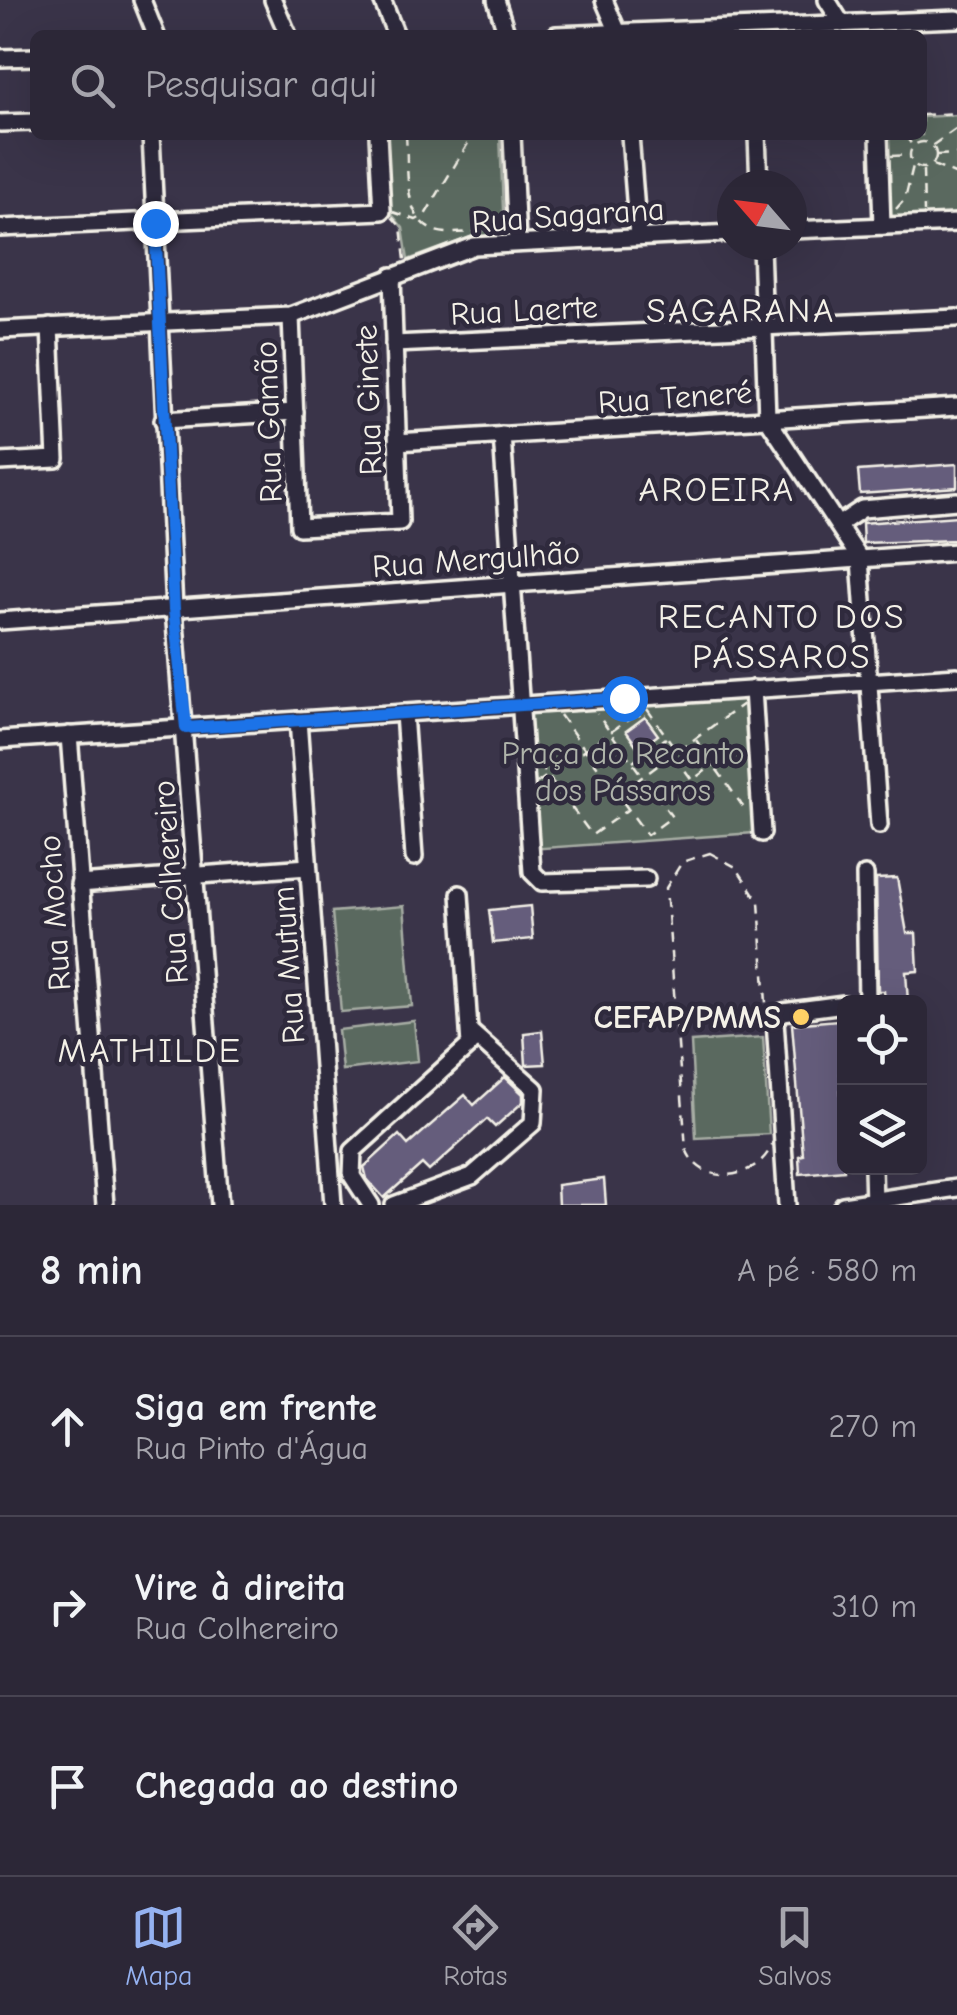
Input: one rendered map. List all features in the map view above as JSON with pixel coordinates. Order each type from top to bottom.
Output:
[{"type":"street","points":[[142,0],[154,30]]},
{"type":"street","points":[[273,0],[286,30]]},
{"type":"street","points":[[382,0],[394,30]]},
{"type":"street","points":[[496,0],[505,30]]},
{"type":"street","points":[[604,0],[617,30]]},
{"type":"street","points":[[827,0],[842,24]]},
{"type":"street","points":[[767,30],[842,24],[875,29],[957,20]]},
{"type":"street","points":[[0,58],[30,57]]},
{"type":"street","points":[[0,123],[30,122]]},
{"type":"street","name":"Rua Colhereiro","points":[[151,140],[174,609],[220,1205]]},
{"type":"street","points":[[0,228],[382,212],[378,140]]},
{"type":"street","points":[[512,140],[517,242]]},
{"type":"street","points":[[630,140],[638,237]]},
{"type":"street","points":[[757,140],[758,170]]},
{"type":"street","points":[[879,140],[882,226]]},
{"type":"street","points":[[807,229],[957,223]]},
{"type":"street","name":"Rua Sagarana","points":[[0,330],[291,316],[474,246],[717,233]]},
{"type":"street","points":[[762,260],[767,418],[860,559],[879,824]]},
{"type":"street","name":"Rua Ginete","points":[[399,273],[394,344],[400,522]]},
{"type":"street","name":"Rua Gamão","points":[[291,316],[299,527],[400,522]]},
{"type":"street","name":"Rua Laerte","points":[[394,344],[957,318]]},
{"type":"street","points":[[0,462],[56,459],[50,328]]},
{"type":"street","name":"Rua Teneré","points":[[397,442],[957,408]]},
{"type":"street","points":[[163,420],[295,412]]},
{"type":"street","points":[[502,435],[528,852],[536,879],[646,878]]},
{"type":"street","points":[[838,526],[862,509],[957,501]]},
{"type":"street","name":"Rua Mergulhão","points":[[0,621],[957,552]]},
{"type":"street","points":[[0,740],[587,700],[753,693],[957,676]]},
{"type":"street","points":[[753,693],[762,834]]},
{"type":"street","points":[[404,713],[414,857]]},
{"type":"street","name":"Rua Mutum","points":[[298,720],[333,1205]]},
{"type":"street","name":"Rua Mocho","points":[[68,736],[105,1205]]},
{"type":"street","points":[[79,884],[308,867]]},
{"type":"street","points":[[864,875],[867,995]]},
{"type":"street","points":[[366,1203],[352,1176],[353,1152],[466,1052],[472,1033],[460,894]]},
{"type":"street","points":[[787,1205],[776,1020],[783,1012],[837,1005]]},
{"type":"street","points":[[394,1205],[472,1176],[533,1122],[535,1089],[472,1033]]},
{"type":"street","points":[[872,1175],[873,1203]]},
{"type":"street","points":[[843,1205],[956,1188],[957,1197]]},
{"type":"path","points":[[927,114],[957,113]]},
{"type":"path","points":[[932,146],[957,128]]},
{"type":"path","points":[[407,140],[416,220]]},
{"type":"path","points":[[416,220],[425,215],[470,140]]},
{"type":"path","points":[[909,140],[913,146]]},
{"type":"path","points":[[882,226],[904,198],[913,164],[909,155],[913,146],[923,142],[932,146],[936,155],[932,165]]},
{"type":"path","points":[[936,155],[957,154]]},
{"type":"path","points":[[880,157],[909,155]]},
{"type":"path","points":[[913,164],[923,168],[932,165],[957,175]]},
{"type":"path","points":[[923,168],[924,224]]},
{"type":"path","points":[[382,212],[416,220],[439,234],[492,231],[516,216]]},
{"type":"path","points":[[382,212],[401,226],[399,273]]},
{"type":"path","points":[[618,794],[753,693]]},
{"type":"path","points":[[526,790],[669,695]]},
{"type":"path","points":[[552,703],[647,835],[672,817],[587,700]]},
{"type":"path","points":[[646,708],[692,780],[714,765]]},
{"type":"path","points":[[652,726],[657,722]]},
{"type":"path","points":[[655,738],[659,744]]},
{"type":"path","points":[[633,762],[668,738]]},
{"type":"path","points":[[695,739],[762,834]]},
{"type":"path","points":[[524,748],[550,776],[592,835],[628,809]]},
{"type":"path","points":[[710,854],[736,867],[760,902],[775,1134],[767,1156],[750,1170],[723,1176],[699,1166],[686,1149],[666,888],[682,862],[710,854]]},
{"type":"green space","points":[[957,115],[957,218],[889,221],[886,140],[927,140],[927,117]]},
{"type":"green space","points":[[381,140],[500,140],[504,234],[471,237],[408,260],[403,228],[385,206]]},
{"type":"green space","name":"Praça do Recanto dos Pássaros","points":[[746,696],[754,833],[530,849],[524,707]]},
{"type":"green space","points":[[404,906],[412,1006],[341,1012],[332,912]]},
{"type":"green space","points":[[414,1021],[418,1061],[342,1070],[338,1030]]},
{"type":"green space","points":[[763,1037],[769,1134],[696,1138],[691,1042]]},
{"type":"building","points":[[957,464],[957,487],[860,494],[858,471]]},
{"type":"building","points":[[957,516],[957,540],[863,543],[862,523]]},
{"type":"building","points":[[645,717],[658,735],[639,749],[626,731]]},
{"type":"building","points":[[897,878],[907,933],[916,933],[918,971],[906,972],[908,995],[884,995],[884,991],[878,991],[876,879]]},
{"type":"building","points":[[530,906],[533,939],[493,943],[489,910]]},
{"type":"building","points":[[837,1020],[837,1171],[800,1174],[799,1156],[803,1155],[792,1024]]},
{"type":"building","points":[[542,1031],[545,1064],[526,1065],[524,1033]]},
{"type":"building","points":[[505,1077],[523,1094],[523,1102],[495,1127],[487,1119],[429,1171],[422,1164],[384,1198],[367,1179],[364,1167],[399,1135],[408,1145],[465,1095],[474,1105]]},
{"type":"building","points":[[604,1179],[606,1205],[558,1205],[557,1185]]},
{"type":"place","name":"CEFAP/PMMS","points":[[801,1017]]},
{"type":"district","name":"SAGARANA","points":[[741,310]]},
{"type":"district","name":"AROEIRA","points":[[717,489]]},
{"type":"district","name":"RECANTO DOS PÁSSAROS","points":[[782,636]]},
{"type":"district","name":"MATHILDE","points":[[150,1050]]},
{"type":"route","points":[[155,223],[174,609],[186,728],[624,698]]}]
